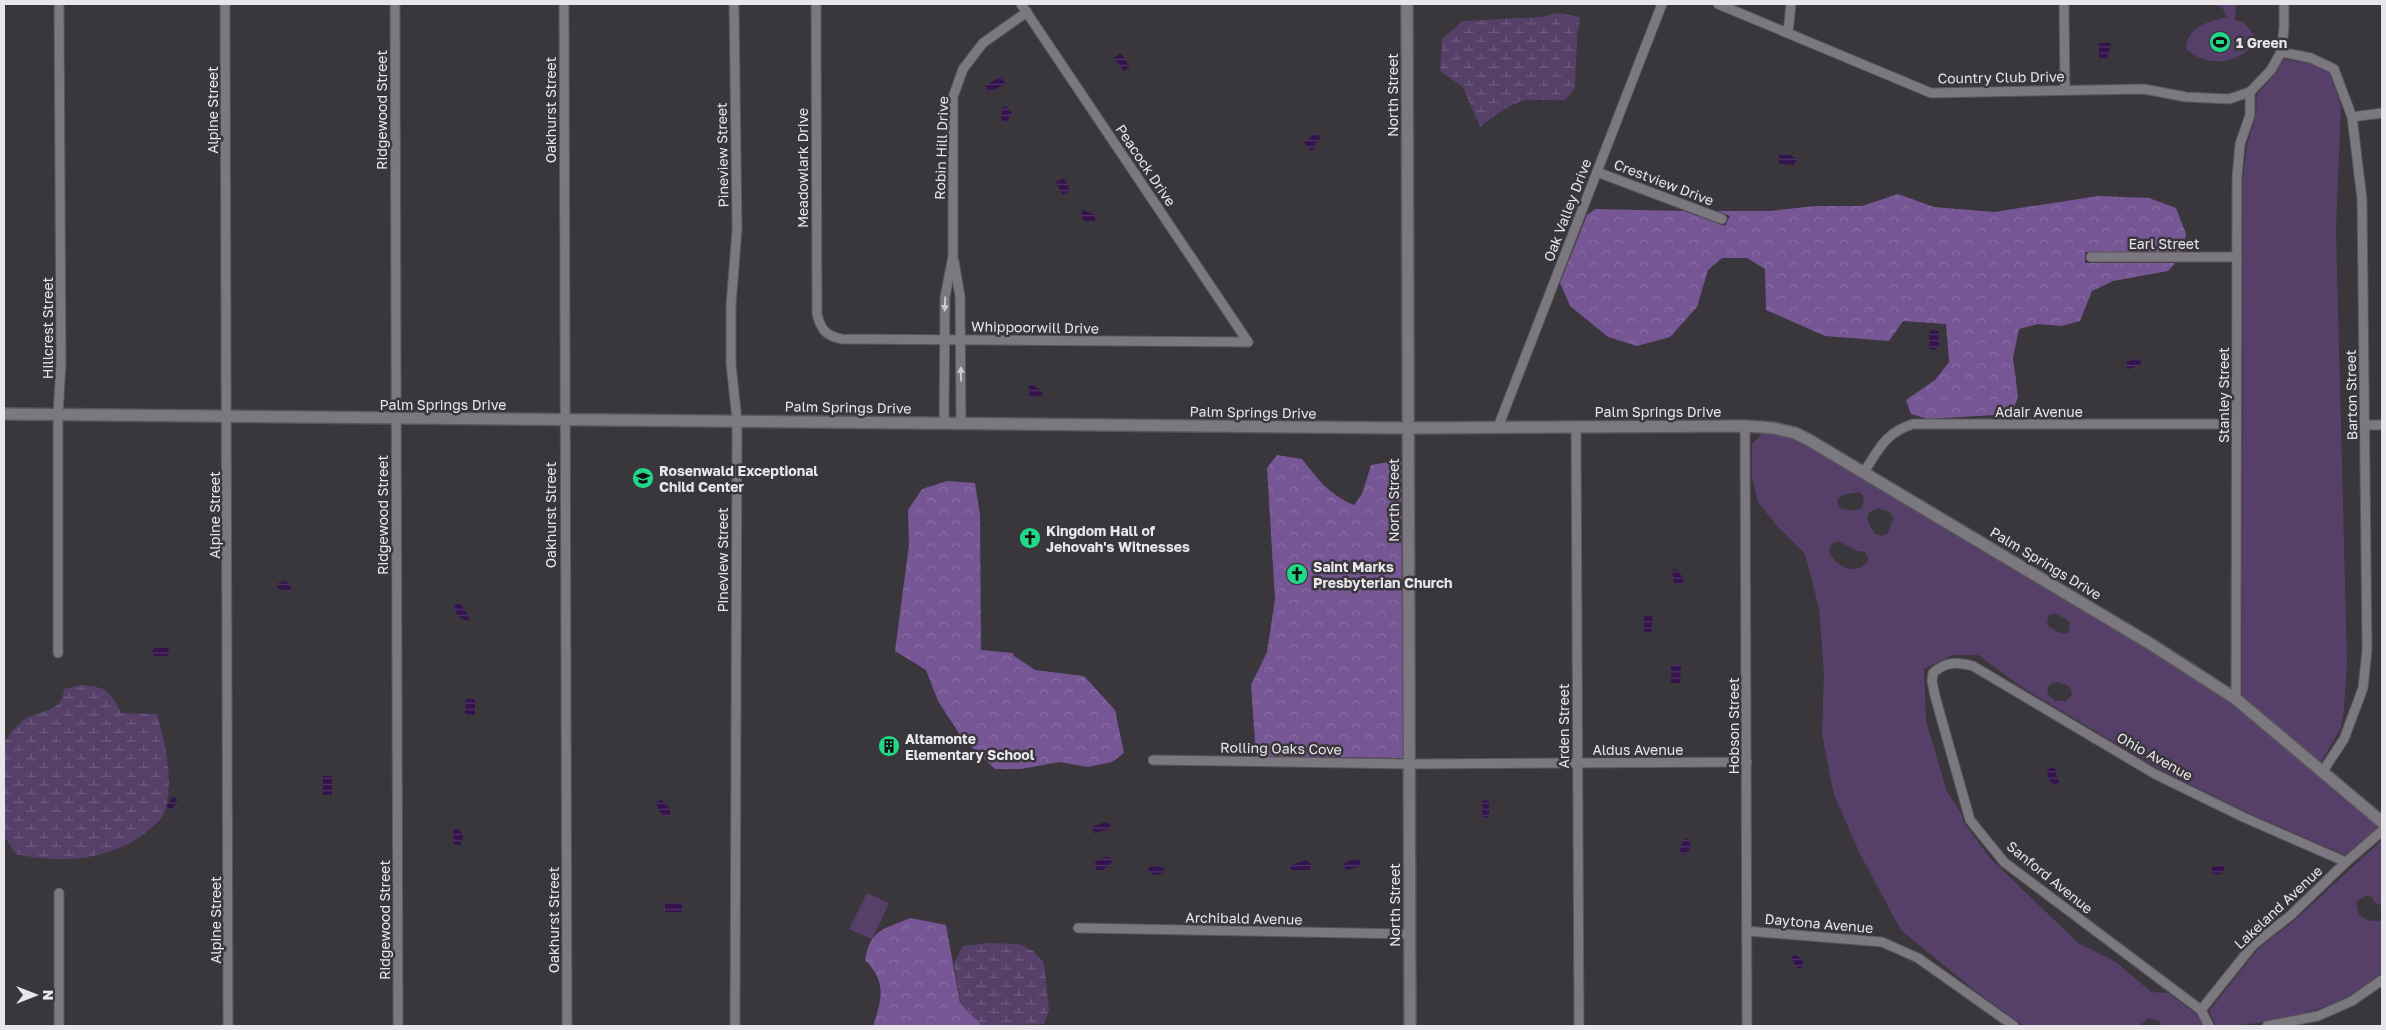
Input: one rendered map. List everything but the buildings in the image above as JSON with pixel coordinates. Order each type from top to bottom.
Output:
[{"type":"street","name":"Hillcrest Street","points":[[58,653],[58,416],[62,363],[59,4]]},
{"type":"street","name":"Alpine Street","points":[[225,4],[228,417],[228,1026]]},
{"type":"street","name":"Ridgewood Street","points":[[395,4],[398,1026]]},
{"type":"street","name":"Oakhurst Street","points":[[564,4],[567,1026]]},
{"type":"street","name":"Pineview Street","points":[[734,4],[737,229],[731,305],[731,364],[737,420],[735,1026]]},
{"type":"street","name":"Meadowlark Drive","points":[[816,4],[817,314],[824,331]]},
{"type":"street","name":"North Street","points":[[1407,4],[1410,1026]]},
{"type":"street","name":"Oak Valley Drive","points":[[1498,427],[1662,4]]},
{"type":"street","name":"Country Club Drive","points":[[1718,4],[1931,93],[2144,89],[2186,97],[2229,99],[2250,92]]},
{"type":"street","points":[[1788,32],[1791,4]]},
{"type":"street","points":[[2064,4],[2065,90]]},
{"type":"street","points":[[2250,92],[2271,70],[2281,52],[2284,4]]},
{"type":"street","name":"Robin Hill Drive","points":[[961,423],[960,296],[953,256],[953,97],[963,69],[983,43],[1024,8]]},
{"type":"street","name":"Peacock Drive","points":[[1024,8],[1248,342]]},
{"type":"street","name":"Barton Street","points":[[2281,52],[2311,58],[2334,68],[2352,118],[2362,199],[2367,650],[2363,688],[2344,739],[2322,771]]},
{"type":"street","name":"Stanley Street","points":[[2236,699],[2237,177],[2240,144],[2250,114],[2250,92]]},
{"type":"street","points":[[2352,118],[2382,113]]},
{"type":"street","name":"Crestview Drive","points":[[1597,172],[1722,219]]},
{"type":"street","name":"Robin Hill Drive","points":[[944,423],[945,297],[953,256]]},
{"type":"street","name":"Earl Street","points":[[2091,257],[2237,257]]},
{"type":"street","name":"Whippoorwill Drive","points":[[824,331],[832,337],[842,339],[1248,342]]},
{"type":"street","name":"Palm Springs Drive","points":[[4,414],[1407,428],[1576,426],[1745,426],[1773,428],[1795,433],[1864,472],[2149,643],[2236,699],[2382,822]]},
{"type":"street","name":"Adair Avenue","points":[[1864,472],[1884,440],[1898,429],[1913,424],[2237,424]]},
{"type":"street","points":[[2365,425],[2382,425]]},
{"type":"street","name":"Arden Street","points":[[1576,426],[1578,1026]]},
{"type":"street","name":"Hobson Street","points":[[1745,426],[1747,1026]]},
{"type":"street","name":"Ohio Avenue","points":[[1957,662],[1974,666],[2156,774],[2243,817],[2346,862]]},
{"type":"street","name":"Sanford Avenue","points":[[1957,662],[1938,668],[1933,673],[1932,680],[1970,820],[2004,862],[2201,1010],[2209,1026]]},
{"type":"street","name":"Rolling Oaks Cove","points":[[1153,760],[1409,764]]},
{"type":"street","name":"Aldus Avenue","points":[[1409,764],[1747,762]]},
{"type":"street","name":"Lakeland Avenue","points":[[2201,1010],[2253,945],[2291,915],[2346,862],[2382,831]]},
{"type":"street","points":[[59,893],[59,1026]]},
{"type":"street","name":"Archibald Avenue","points":[[1078,928],[1409,934]]},
{"type":"street","name":"Daytona Avenue","points":[[1747,931],[1882,942],[1918,958],[2014,1026]]},
{"type":"street","points":[[2267,1026],[2318,1016],[2352,1001],[2382,980]]},
{"type":"green space","name":"1 Green","points":[[2211,4],[2236,4],[2235,20],[2243,22],[2256,37],[2243,54],[2234,59],[2214,61],[2204,59],[2186,49],[2190,35],[2199,26],[2227,17],[2222,7]]},
{"type":"green space","points":[[1557,13],[1580,17],[1577,38],[1575,88],[1565,100],[1521,101],[1502,111],[1480,127],[1463,87],[1440,71],[1442,39],[1463,21],[1542,17]]},
{"type":"green space","points":[[2284,59],[2309,63],[2329,72],[2341,106],[2336,229],[2347,663],[2341,728],[2321,762],[2242,697],[2243,177],[2247,145],[2256,115],[2257,94],[2276,73]]},
{"type":"green space","points":[[1898,194],[1934,207],[1994,212],[2098,196],[2149,198],[2176,208],[2186,234],[2183,252],[2085,252],[2085,263],[2175,263],[2168,271],[2113,281],[2092,291],[2080,321],[2062,326],[2038,324],[2019,329],[2013,358],[2018,396],[2012,414],[1928,419],[1911,414],[1906,400],[1935,380],[1949,362],[1946,324],[1903,321],[1889,341],[1825,336],[1766,310],[1765,269],[1747,258],[1722,258],[1708,270],[1697,307],[1670,337],[1637,346],[1608,337],[1570,306],[1560,283],[1587,215],[1595,209],[1684,211],[1725,226],[1730,216],[1717,211],[1770,211],[1815,206],[1862,206]]},
{"type":"green space","points":[[1763,433],[1792,438],[1806,444],[2145,648],[2229,702],[2229,705],[2233,705],[2379,827],[2345,855],[2246,812],[2159,769],[2023,688],[1978,655],[1952,655],[1924,669],[1926,721],[1947,792],[1961,813],[1964,823],[1990,858],[2078,943],[2116,962],[2151,992],[2168,993],[2196,1014],[2203,1026],[2161,1026],[2159,1021],[2149,1018],[2139,1026],[2024,1026],[1974,990],[1901,930],[1860,854],[1834,795],[1822,734],[1824,674],[1819,608],[1805,554],[1777,526],[1758,502],[1752,478],[1752,444]],"holes":[[[1860,492],[1864,498],[1862,508],[1854,511],[1839,508],[1837,501],[1842,495]],[[1878,508],[1889,512],[1894,518],[1887,534],[1881,536],[1874,533],[1867,519],[1870,512]],[[1838,541],[1857,551],[1865,552],[1869,558],[1860,568],[1854,569],[1842,566],[1832,557],[1829,551],[1832,544]],[[2056,613],[2070,622],[2069,632],[2057,631],[2047,624],[2049,615]],[[2052,683],[2063,683],[2071,689],[2072,695],[2066,701],[2055,701],[2048,694],[2048,687]]]},
{"type":"green space","points":[[1277,455],[1302,459],[1331,492],[1354,505],[1362,494],[1371,465],[1401,460],[1403,758],[1256,756],[1251,685],[1267,652],[1275,599],[1267,468]]},
{"type":"green space","points":[[947,481],[975,483],[980,515],[981,650],[1013,653],[1014,656],[1035,670],[1084,676],[1115,710],[1124,753],[1112,762],[1088,767],[1059,762],[1021,769],[995,769],[962,738],[938,701],[926,670],[895,651],[909,545],[908,510],[922,489]]},
{"type":"green space","points":[[82,685],[97,687],[107,691],[121,713],[157,714],[166,751],[169,778],[167,804],[163,816],[135,840],[103,854],[68,859],[51,859],[16,854],[4,836],[4,743],[22,721],[57,705],[63,696],[64,689]]},
{"type":"green space","points":[[2382,840],[2382,905],[2375,903],[2372,897],[2367,895],[2357,901],[2357,906],[2363,918],[2372,921],[2382,920],[2382,973],[2347,997],[2317,1010],[2266,1022],[2216,1026],[2209,1011],[2258,949],[2296,919]]},
{"type":"green space","points":[[867,893],[889,903],[872,939],[849,929]]},
{"type":"green space","points":[[910,918],[946,925],[960,1003],[983,1026],[873,1026],[879,1007],[881,991],[877,976],[865,960],[868,950],[871,942],[880,931]]},
{"type":"green space","points":[[987,943],[1019,944],[1033,951],[1044,963],[1049,1010],[1044,1024],[983,1026],[960,1003],[954,963],[963,946]]},
{"type":"shaded area","points":[[2099,43],[2111,43],[2107,58],[2099,58]]},
{"type":"shaded area","points":[[1121,53],[1130,67],[1124,71],[1114,58]]},
{"type":"shaded area","points":[[1001,76],[1006,84],[989,92],[985,86]]},
{"type":"shaded area","points":[[1006,106],[1012,113],[1006,123],[1001,119],[1002,108]]},
{"type":"shaded area","points":[[1315,133],[1321,138],[1315,144],[1315,149],[1311,151],[1304,143]]},
{"type":"shaded area","points":[[1779,155],[1790,155],[1797,160],[1793,165],[1779,164]]},
{"type":"shaded area","points":[[1064,178],[1070,191],[1063,195],[1056,182]]},
{"type":"shaded area","points":[[1083,210],[1095,215],[1095,221],[1084,221],[1081,215]]},
{"type":"shaded area","points":[[1930,330],[1938,331],[1939,347],[1933,350],[1929,347]]},
{"type":"shaded area","points":[[2136,358],[2141,361],[2140,365],[2129,369],[2126,367],[2127,362]]},
{"type":"shaded area","points":[[1032,384],[1042,392],[1042,396],[1029,397],[1029,386]]},
{"type":"shaded area","points":[[1674,569],[1684,579],[1683,583],[1674,583],[1672,571]]},
{"type":"shaded area","points":[[286,581],[291,587],[291,591],[278,589],[278,583]]},
{"type":"shaded area","points":[[456,604],[461,604],[470,620],[462,619],[458,615],[454,608]]},
{"type":"shaded area","points":[[1644,616],[1653,616],[1651,632],[1644,632]]},
{"type":"shaded area","points":[[154,648],[169,648],[168,656],[154,656],[152,652]]},
{"type":"shaded area","points":[[1671,665],[1681,665],[1680,683],[1671,683]]},
{"type":"shaded area","points":[[466,699],[475,699],[475,715],[465,714]]},
{"type":"shaded area","points":[[2052,767],[2057,770],[2056,775],[2059,782],[2056,786],[2051,782],[2048,775],[2047,770]]},
{"type":"shaded area","points":[[323,776],[332,776],[332,795],[323,795]]},
{"type":"shaded area","points":[[172,797],[176,797],[177,802],[171,811],[167,806]]},
{"type":"shaded area","points":[[662,800],[670,809],[670,816],[662,814],[659,810],[656,802]]},
{"type":"shaded area","points":[[1483,800],[1489,801],[1489,818],[1482,817]]},
{"type":"shaded area","points":[[1105,822],[1110,824],[1111,829],[1094,833],[1092,827]]},
{"type":"shaded area","points":[[458,827],[463,837],[460,846],[454,844],[453,831]]},
{"type":"shaded area","points":[[1687,838],[1691,845],[1687,854],[1683,855],[1680,851],[1683,840]]},
{"type":"shaded area","points":[[1110,857],[1112,862],[1103,870],[1097,870],[1094,864],[1099,859]]},
{"type":"shaded area","points":[[1306,860],[1311,864],[1310,870],[1291,870],[1291,865]]},
{"type":"shaded area","points":[[1350,860],[1360,860],[1361,866],[1346,870],[1344,864]]},
{"type":"shaded area","points":[[2222,865],[2225,867],[2223,872],[2218,875],[2211,873],[2212,867]]},
{"type":"shaded area","points":[[1157,866],[1164,868],[1165,873],[1154,875],[1148,870],[1149,867]]},
{"type":"shaded area","points":[[665,903],[682,903],[682,912],[665,912]]},
{"type":"shaded area","points":[[1795,955],[1801,958],[1804,965],[1802,968],[1797,968],[1792,960],[1792,956]]},
{"type":"place","name":"1 Green","points":[[2220,42]]},
{"type":"place","name":"Rosenwald Exceptional Child Center","points":[[643,478]]},
{"type":"place","name":"Kingdom Hall of Jehovah's Witnesses","points":[[1030,538]]},
{"type":"place","name":"Saint Marks Presbyterian Church","points":[[1297,574]]},
{"type":"place","name":"Altamonte Elementary School","points":[[889,746]]}]
